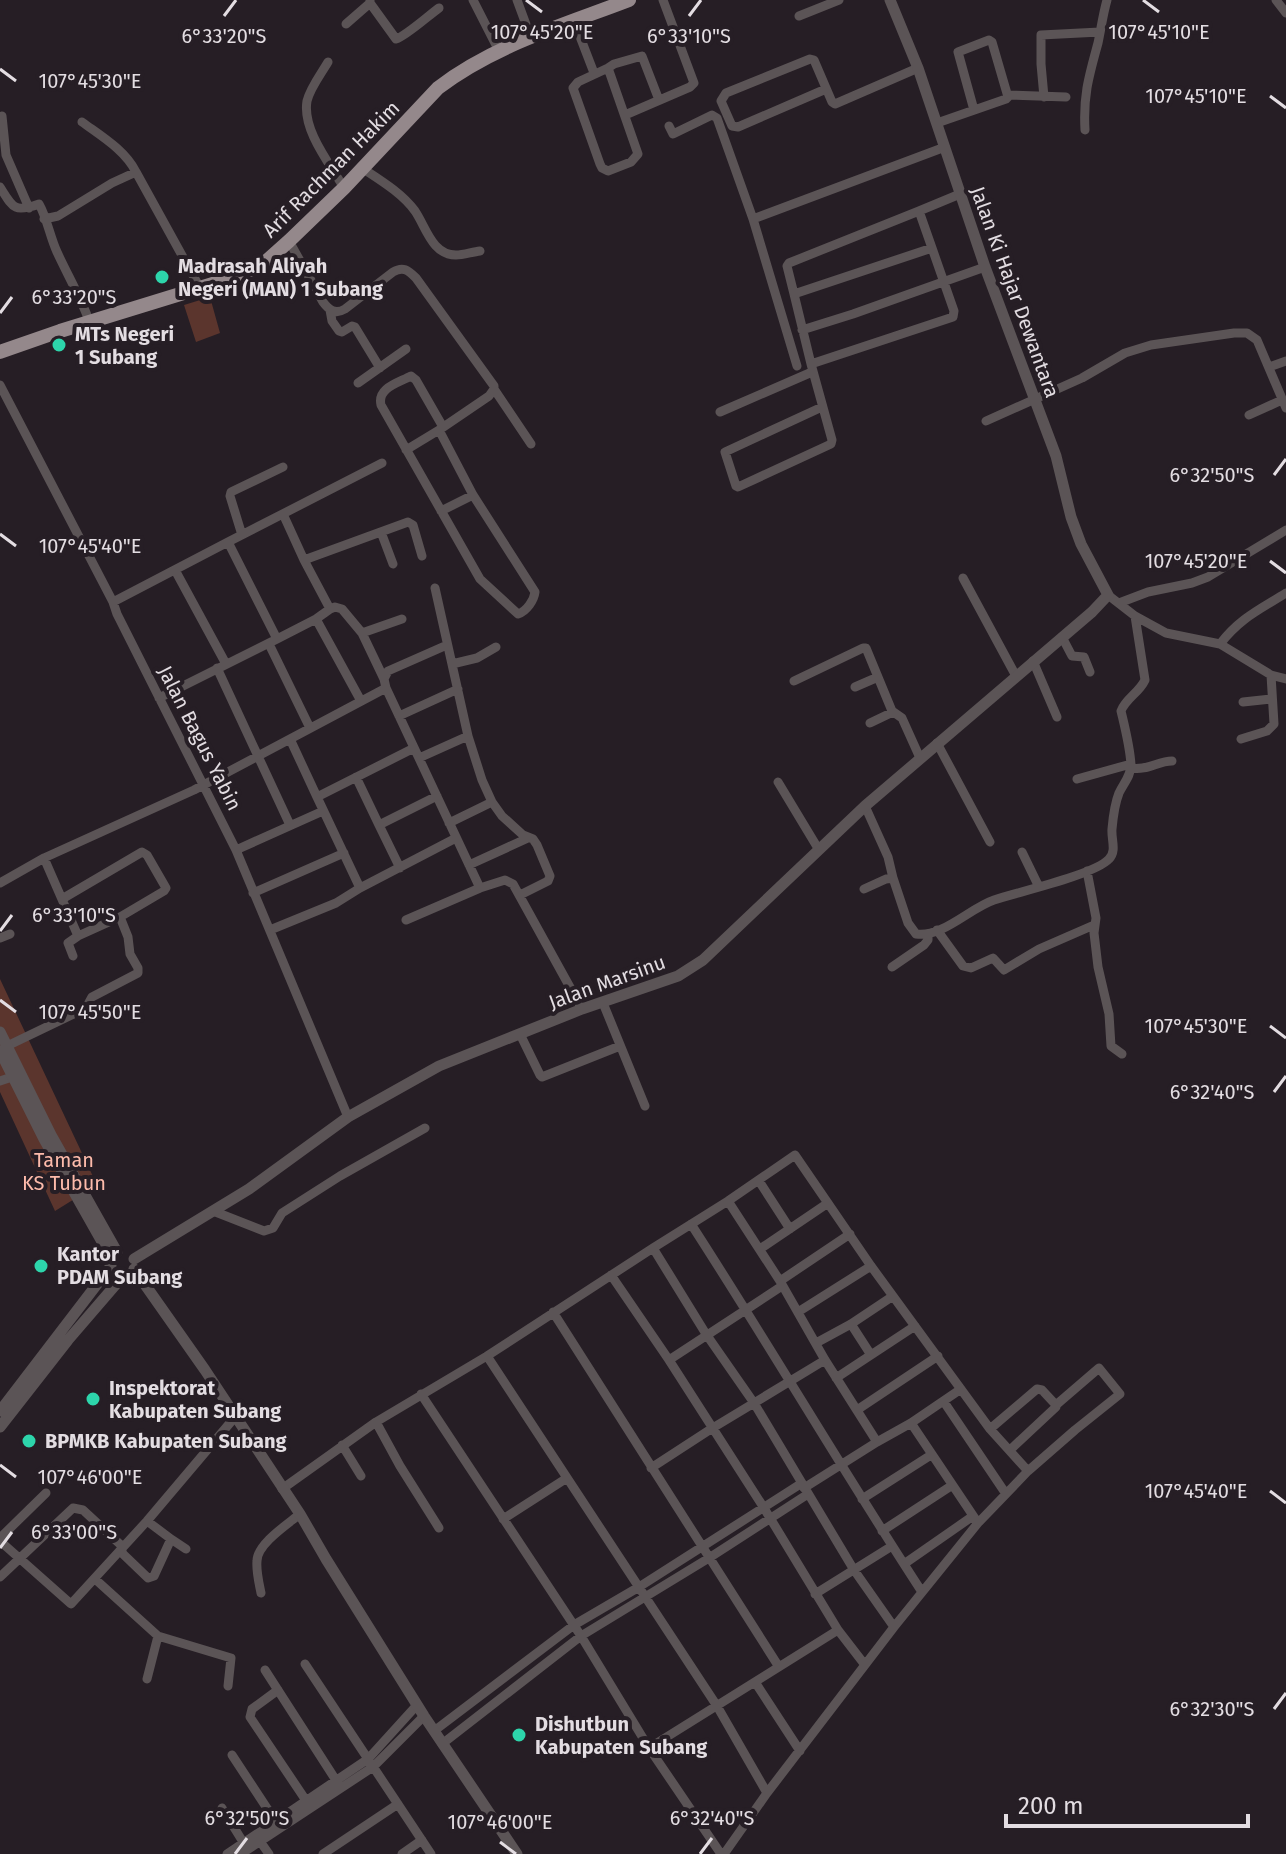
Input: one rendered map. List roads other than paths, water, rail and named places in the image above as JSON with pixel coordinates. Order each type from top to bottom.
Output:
[{"type":"main road","name":"Arif Rachman Hakim","points":[[0,352],[261,266],[344,188],[438,88],[472,64],[499,51],[629,0]]},
{"type":"street","points":[[473,0],[499,51]]},
{"type":"street","points":[[517,0],[531,38]]},
{"type":"street","points":[[625,115],[690,87],[694,80],[663,0]]},
{"type":"street","points":[[799,16],[839,0]]},
{"type":"street","name":"Jalan Ki Hajar Dewantara","points":[[890,0],[918,68],[985,267],[1056,456],[1071,517],[1081,544],[1108,595]]},
{"type":"street","points":[[1085,130],[1083,108],[1086,83],[1107,0]]},
{"type":"street","points":[[1276,0],[1286,13]]},
{"type":"street","points":[[346,24],[370,2],[396,39],[439,8]]},
{"type":"street","points":[[574,21],[594,73]]},
{"type":"street","points":[[1044,97],[1041,35],[1100,32]]},
{"type":"street","points":[[974,110],[959,50],[989,40],[992,42],[1008,95]]},
{"type":"street","points":[[608,68],[637,156],[631,162],[605,171],[573,88],[576,83],[594,73],[637,56],[642,56],[659,100]]},
{"type":"street","points":[[826,89],[738,127],[732,126],[721,101],[726,93],[810,59],[814,60],[835,104],[918,68]]},
{"type":"street","points":[[328,62],[307,100],[308,122],[311,133],[344,188]]},
{"type":"street","points":[[1008,95],[1066,97]]},
{"type":"street","points":[[937,123],[1006,99],[1008,95]]},
{"type":"street","points":[[669,126],[673,134],[712,115],[716,117],[753,219],[797,366]]},
{"type":"street","points":[[2,116],[6,155],[29,208]]},
{"type":"street","points":[[82,122],[130,162],[200,288]]},
{"type":"street","points":[[753,219],[945,147]]},
{"type":"street","points":[[362,168],[401,196],[415,211],[440,250],[453,255],[480,251]]},
{"type":"street","points":[[44,219],[53,218],[136,172]]},
{"type":"street","points":[[0,187],[18,209],[40,205],[56,251],[90,323]]},
{"type":"street","points":[[822,407],[726,451],[736,486],[831,444],[832,440],[811,368],[787,266],[789,263],[960,194]]},
{"type":"street","points":[[720,412],[811,368],[953,317],[954,311],[919,211]]},
{"type":"street","points":[[289,241],[339,331],[355,327],[380,368]]},
{"type":"street","points":[[794,294],[932,248]]},
{"type":"street","points":[[802,330],[985,267]]},
{"type":"street","points":[[330,310],[340,311],[399,268],[407,270],[481,368],[531,444]]},
{"type":"street","points":[[986,421],[1082,378],[1125,353],[1151,345],[1234,333],[1247,333],[1257,340],[1284,404],[1249,415]]},
{"type":"street","points":[[358,383],[406,349]]},
{"type":"street","points":[[1269,367],[1286,361]]},
{"type":"street","points":[[411,376],[416,380],[473,495],[535,592],[526,610],[518,614],[480,579],[406,450],[379,400],[386,389],[411,376]]},
{"type":"street","name":"Jalan Bagus Yabin","points":[[0,385],[113,602],[236,850],[348,1117]]},
{"type":"street","points":[[406,450],[489,396],[494,389]]},
{"type":"street","points":[[113,602],[382,463]]},
{"type":"street","points":[[242,535],[231,492],[283,467]]},
{"type":"street","points":[[441,511],[473,495]]},
{"type":"street","points":[[283,514],[330,609]]},
{"type":"street","points":[[304,560],[408,522],[422,556]]},
{"type":"street","points":[[1119,603],[1148,592],[1208,577],[1286,530]]},
{"type":"street","points":[[381,532],[393,564]]},
{"type":"street","points":[[228,542],[310,728]]},
{"type":"street","points":[[175,570],[221,666],[290,825]]},
{"type":"street","points":[[963,578],[1016,676]]},
{"type":"street","points":[[435,588],[468,736],[482,780],[502,816],[533,839],[550,878],[520,895]]},
{"type":"street","points":[[1220,644],[1245,618],[1286,593]]},
{"type":"street","points":[[1108,595],[1135,616],[1166,633],[1220,644],[1271,675],[1286,679]]},
{"type":"street","name":"Jalan Marsinu","points":[[0,1427],[68,1340],[131,1268],[249,1189],[348,1117],[439,1066],[582,1009],[678,976],[703,960],[865,806],[1108,595]]},
{"type":"street","points":[[159,698],[316,619],[330,609],[342,609],[362,633],[480,888]]},
{"type":"street","points":[[865,806],[888,857],[908,923],[916,934],[933,932],[992,901],[1102,864],[1112,854],[1111,831],[1118,795],[1131,766],[1121,711],[1145,680],[1135,616]]},
{"type":"street","points":[[316,619],[361,701]]},
{"type":"street","points":[[362,633],[402,619]]},
{"type":"street","points":[[1062,637],[1072,656],[1084,657],[1090,672]]},
{"type":"street","points":[[0,883],[44,858],[203,784],[290,739],[361,701],[385,683],[388,671],[447,645]]},
{"type":"street","points":[[452,664],[477,658],[496,647]]},
{"type":"street","points":[[794,681],[863,648],[867,649],[893,712],[902,718],[920,758]]},
{"type":"street","points":[[1033,661],[1057,717]]},
{"type":"street","points":[[1241,739],[1267,731],[1274,724],[1271,675]]},
{"type":"street","points":[[855,687],[878,677]]},
{"type":"street","points":[[399,716],[458,689]]},
{"type":"street","points":[[1243,702],[1271,699]]},
{"type":"street","points":[[870,723],[893,712]]},
{"type":"street","points":[[317,797],[356,777],[468,736]]},
{"type":"street","points":[[290,739],[360,888]]},
{"type":"street","points":[[937,743],[990,842]]},
{"type":"street","points":[[1131,766],[1136,770],[1172,761]]},
{"type":"street","points":[[1077,779],[1131,766]]},
{"type":"street","points":[[356,777],[400,868]]},
{"type":"street","points":[[778,782],[819,850]]},
{"type":"street","points":[[379,825],[437,796]]},
{"type":"street","points":[[449,823],[492,802]]},
{"type":"street","points":[[236,850],[323,811]]},
{"type":"street","points":[[270,930],[336,903],[456,838]]},
{"type":"street","points":[[469,865],[528,838]]},
{"type":"street","points":[[62,899],[144,852],[166,889],[68,943],[73,956]]},
{"type":"street","points":[[1022,852],[1039,887]]},
{"type":"street","points":[[253,893],[344,853]]},
{"type":"street","points":[[44,858],[78,936]]},
{"type":"street","points":[[1087,871],[1096,918],[1098,967],[1109,1014],[1109,1041],[1122,1054]]},
{"type":"street","points":[[864,889],[893,878]]},
{"type":"street","points":[[406,920],[480,888],[505,880],[513,884],[582,1009]]},
{"type":"street","points":[[3,1048],[86,1008],[92,997],[138,973],[120,917]]},
{"type":"street","points":[[933,932],[963,966],[971,968],[993,958],[1004,970],[1050,944],[1094,925]]},
{"type":"street","points":[[892,967],[924,945],[933,932]]},
{"type":"street","points":[[603,1003],[645,1106]]},
{"type":"street","points":[[0,1032],[12,1077],[113,1259]]},
{"type":"street","points":[[520,1034],[542,1077],[620,1046]]},
{"type":"street","points":[[3,1048],[51,1135],[113,1259],[116,1273],[131,1268]]},
{"type":"street","points":[[0,1081],[12,1077]]},
{"type":"street","points":[[213,1211],[268,1231],[282,1213],[425,1128]]},
{"type":"street","points":[[282,1489],[376,1422],[487,1356],[795,1155],[871,1266],[990,1429],[1028,1471]]},
{"type":"street","points":[[759,1181],[790,1229]]},
{"type":"street","points":[[728,1201],[877,1442]]},
{"type":"street","points":[[760,1249],[828,1203]]},
{"type":"street","points":[[691,1224],[922,1592]]},
{"type":"street","points":[[669,1360],[746,1310],[850,1234]]},
{"type":"street","points":[[653,1248],[706,1334],[754,1403],[854,1570],[894,1627]]},
{"type":"street","points":[[0,1411],[113,1259],[127,1251],[131,1268],[205,1370],[300,1514],[424,1716],[517,1854]]},
{"type":"street","points":[[798,1312],[871,1266]]},
{"type":"street","points":[[611,1275],[764,1508],[838,1630],[865,1665]]},
{"type":"street","points":[[816,1343],[893,1296]]},
{"type":"street","points":[[553,1312],[779,1667]]},
{"type":"street","points":[[851,1324],[871,1355]]},
{"type":"street","points":[[836,1378],[915,1326]]},
{"type":"street","points":[[487,1356],[717,1706],[767,1793]]},
{"type":"street","points":[[857,1410],[938,1356]]},
{"type":"street","points":[[651,1468],[825,1360]]},
{"type":"street","points":[[904,1564],[976,1520],[1028,1471],[1120,1394],[1099,1368],[1010,1450]]},
{"type":"street","points":[[434,1731],[574,1625],[764,1508],[805,1488],[961,1389]]},
{"type":"street","points":[[990,1429],[1037,1389],[1042,1390],[1056,1405]]},
{"type":"street","points":[[421,1394],[574,1625],[649,1748],[722,1854],[976,1520]]},
{"type":"street","points":[[944,1402],[1006,1494]]},
{"type":"street","points":[[46,1493],[0,1540],[70,1604],[147,1521],[235,1417]]},
{"type":"street","points":[[376,1422],[439,1528]]},
{"type":"street","points":[[911,1423],[976,1520]]},
{"type":"street","points":[[342,1445],[361,1476]]},
{"type":"street","points":[[862,1499],[931,1455]]},
{"type":"street","points":[[503,1519],[567,1478]]},
{"type":"street","points":[[882,1531],[951,1486]]},
{"type":"street","points":[[442,1744],[581,1636],[769,1519],[805,1488]]},
{"type":"street","points":[[0,1577],[76,1507],[83,1510],[122,1548],[123,1554],[148,1578],[156,1574],[171,1539]]},
{"type":"street","points":[[261,1593],[256,1560],[259,1551],[300,1514]]},
{"type":"street","points":[[147,1521],[186,1549]]},
{"type":"street","points":[[815,1594],[892,1546]]},
{"type":"street","points":[[95,1579],[158,1636],[231,1658],[228,1686]]},
{"type":"street","points":[[649,1748],[838,1630]]},
{"type":"street","points":[[147,1679],[158,1636]]},
{"type":"street","points":[[305,1664],[431,1854]]},
{"type":"street","points":[[265,1670],[338,1784]]},
{"type":"street","points":[[755,1682],[800,1751]]},
{"type":"street","points":[[278,1690],[252,1709],[249,1715],[308,1804]]},
{"type":"street","points":[[371,1763],[417,1705]]},
{"type":"street","points":[[241,1854],[258,1837],[371,1763],[424,1716]]},
{"type":"street","points":[[232,1755],[278,1824]]},
{"type":"street","points":[[323,1854],[398,1804]]},
{"type":"street","points":[[222,1808],[243,1842]]},
{"type":"street","points":[[227,1854],[243,1842],[258,1837]]},
{"type":"street","points":[[258,1837],[269,1854]]},
{"type":"street","points":[[402,1854],[422,1840]]},
{"type":"place","name":"Madrasah Aliyah Negeri (MAN) 1 Subang","points":[[162,277]]},
{"type":"place","name":"MTs Negeri 1 Subang","points":[[59,345]]},
{"type":"place","name":"Kantor PDAM Subang","points":[[41,1266]]},
{"type":"place","name":"Inspektorat Kabupaten Subang","points":[[93,1399]]},
{"type":"place","name":"BPMKB Kabupaten Subang","points":[[29,1441]]},
{"type":"place","name":"Dishutbun Kabupaten Subang","points":[[519,1735]]},
{"type":"park label","name":"Taman KS Tubun","points":[[64,1172]]}]
